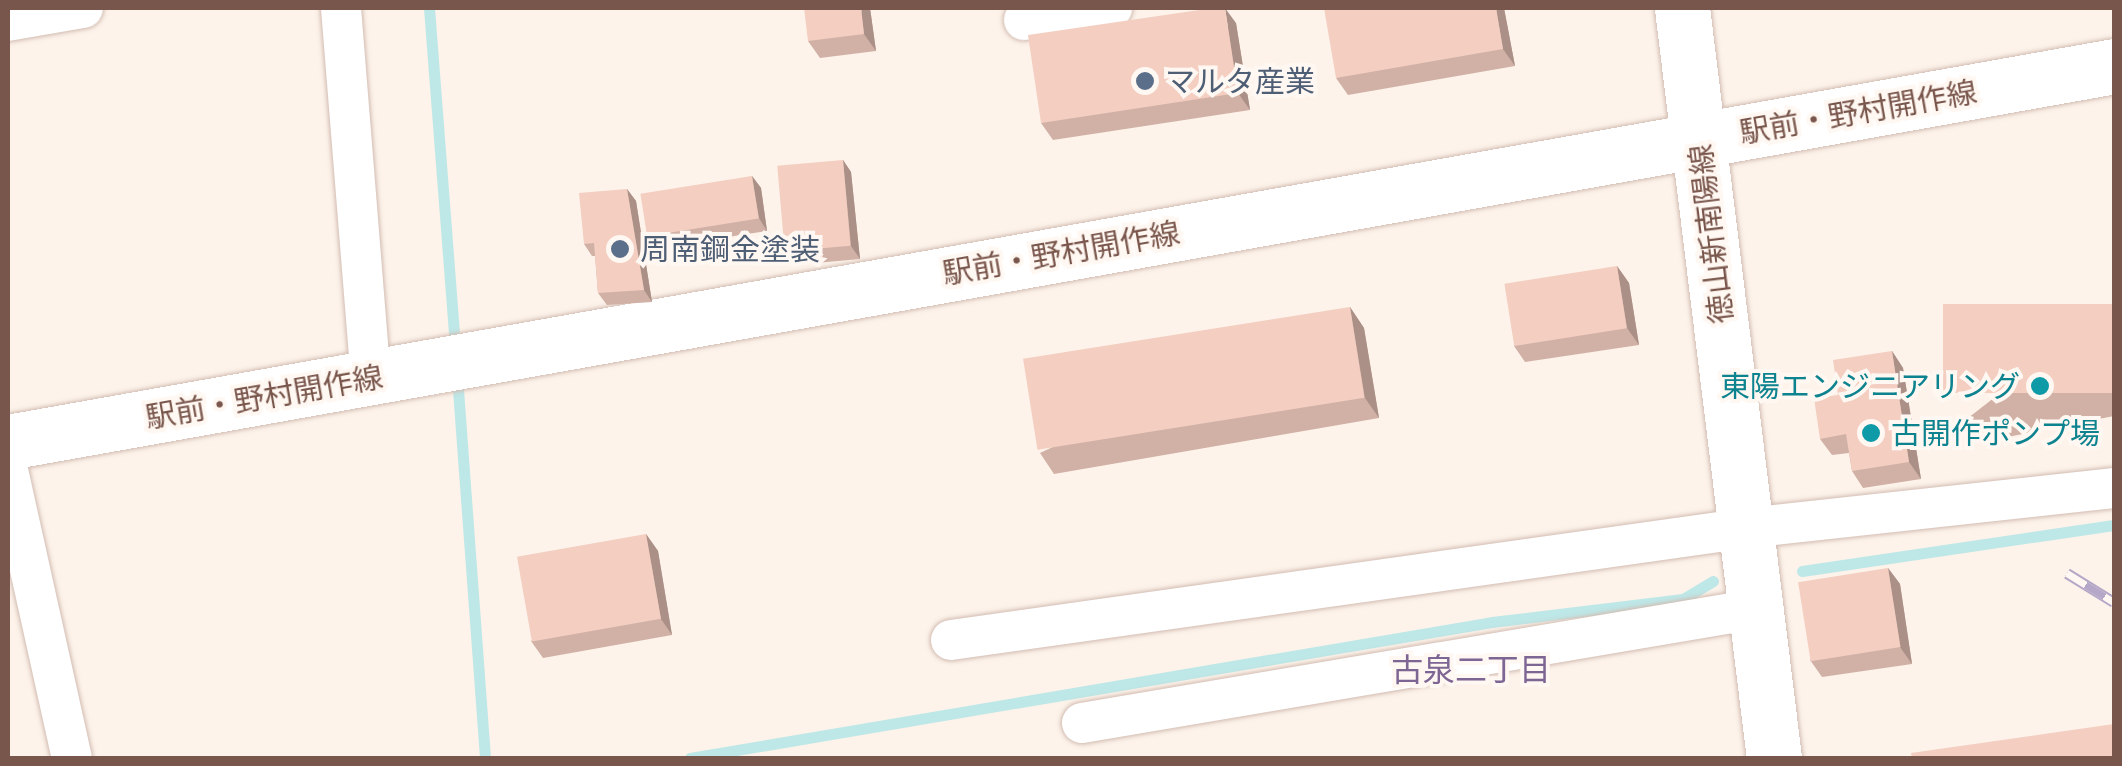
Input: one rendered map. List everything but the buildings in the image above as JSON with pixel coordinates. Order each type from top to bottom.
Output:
[{"type":"street","points":[[8,21],[83,8]]},
{"type":"street","points":[[342,8],[372,378]]},
{"type":"street","points":[[1024,20],[1112,8]]},
{"type":"street","name":"徳山新南陽線","points":[[1682,8],[1774,758]]},
{"type":"street","name":"駅前・野村開作線","points":[[8,442],[2114,66]]},
{"type":"street","points":[[8,470],[72,758]]},
{"type":"street","points":[[951,640],[1747,528],[2114,488]]},
{"type":"street","points":[[1082,723],[1755,609]]},
{"type":"waterway","points":[[429,8],[455,347]]},
{"type":"waterway","points":[[457,376],[485,758]]},
{"type":"waterway","points":[[1802,571],[2114,525]]},
{"type":"waterway","points":[[690,758],[1492,622],[1683,599],[1713,581]]},
{"type":"railway","points":[[2067,573],[2114,602]]},
{"type":"place","name":"マルタ産業","points":[[1145,81]]},
{"type":"place","name":"周南鋼金塗装","points":[[620,249]]},
{"type":"place","name":"東陽エンジニアリング","points":[[2040,386]]},
{"type":"place","name":"古開作ポンプ場","points":[[1871,433]]},
{"type":"district","name":"古泉二丁目","points":[[1471,669]]}]
